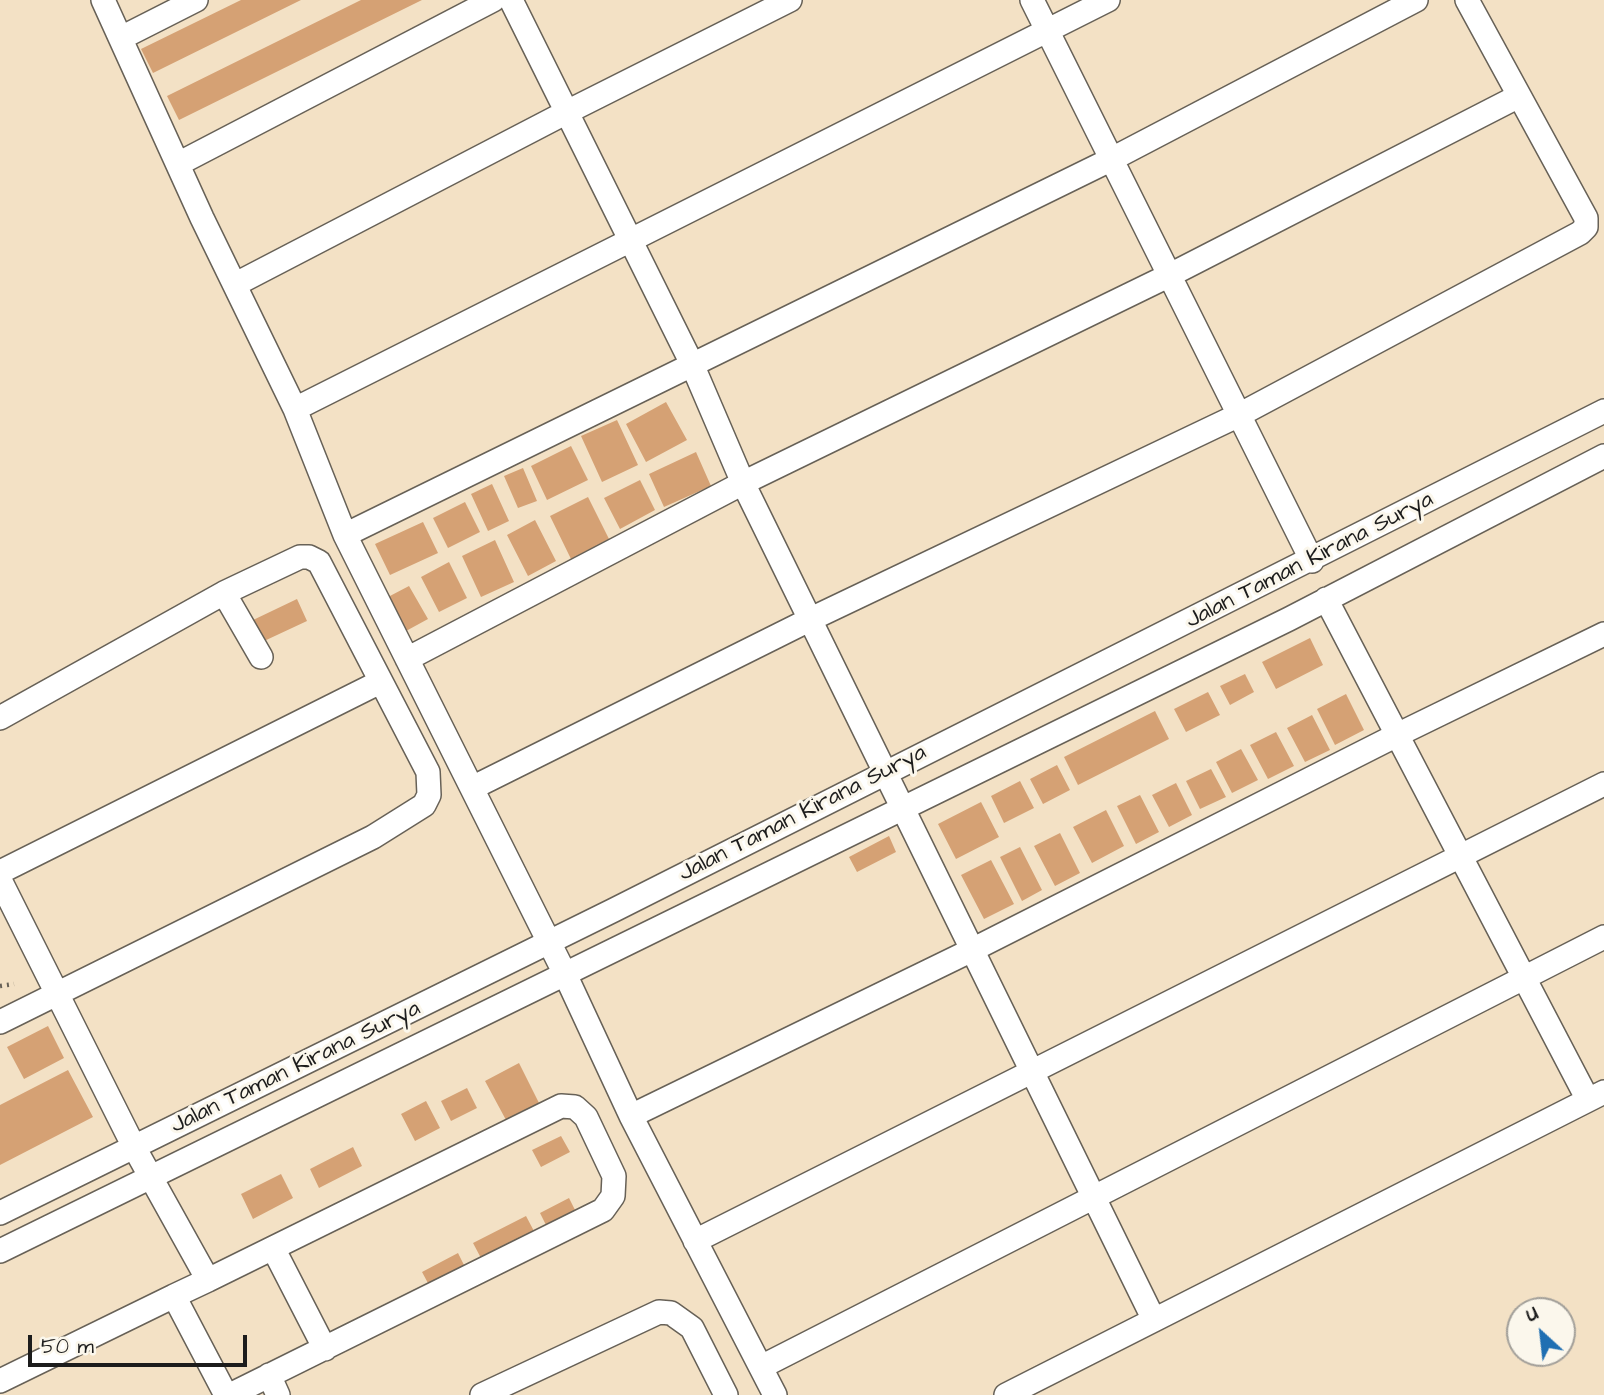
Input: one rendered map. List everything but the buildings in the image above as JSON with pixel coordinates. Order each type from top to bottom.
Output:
[{"type":"street","points":[[103,0],[295,409],[345,535],[565,974],[631,1115],[775,1395]]},
{"type":"street","points":[[121,38],[196,0]]},
{"type":"street","points":[[178,164],[493,0]]},
{"type":"street","points":[[511,0],[692,364],[743,483],[887,771],[1154,1320]]},
{"type":"street","points":[[236,284],[790,0]]},
{"type":"street","points":[[1032,0],[1312,561]]},
{"type":"street","points":[[295,409],[1108,0]]},
{"type":"street","points":[[345,535],[1112,159],[1416,0]]},
{"type":"street","points":[[472,789],[811,619],[1239,415],[1580,233],[1586,227],[1586,218],[1467,0]]},
{"type":"street","points":[[407,659],[743,483],[1170,275],[1519,96]]},
{"type":"street","name":"Jalan Taman Kirana Surya","points":[[0,1213],[549,943],[887,771],[1312,561],[1604,411]]},
{"type":"street","name":"Jalan Taman Kirana Surya","points":[[0,1251],[905,808],[1326,599],[1604,456]]},
{"type":"street","points":[[0,718],[224,593],[300,557],[319,562],[428,772],[429,795],[424,805],[373,837],[0,1022]]},
{"type":"street","points":[[224,593],[261,657]]},
{"type":"street","points":[[1006,1395],[1596,1096],[1524,977],[1326,599]]},
{"type":"street","points":[[631,1115],[972,950],[1397,735],[1604,634]]},
{"type":"street","points":[[0,872],[380,682]]},
{"type":"street","points":[[695,1241],[1604,784]]},
{"type":"street","points":[[0,880],[134,1147],[208,1280]]},
{"type":"street","points":[[761,1367],[1604,937]]},
{"type":"street","points":[[0,1381],[561,1106],[575,1107],[586,1116],[614,1176],[613,1196],[603,1210],[325,1349],[274,1385],[228,1395],[174,1296]]},
{"type":"street","points":[[273,1248],[325,1349]]},
{"type":"street","points":[[482,1395],[659,1312],[670,1313],[692,1328],[726,1395]]}]
